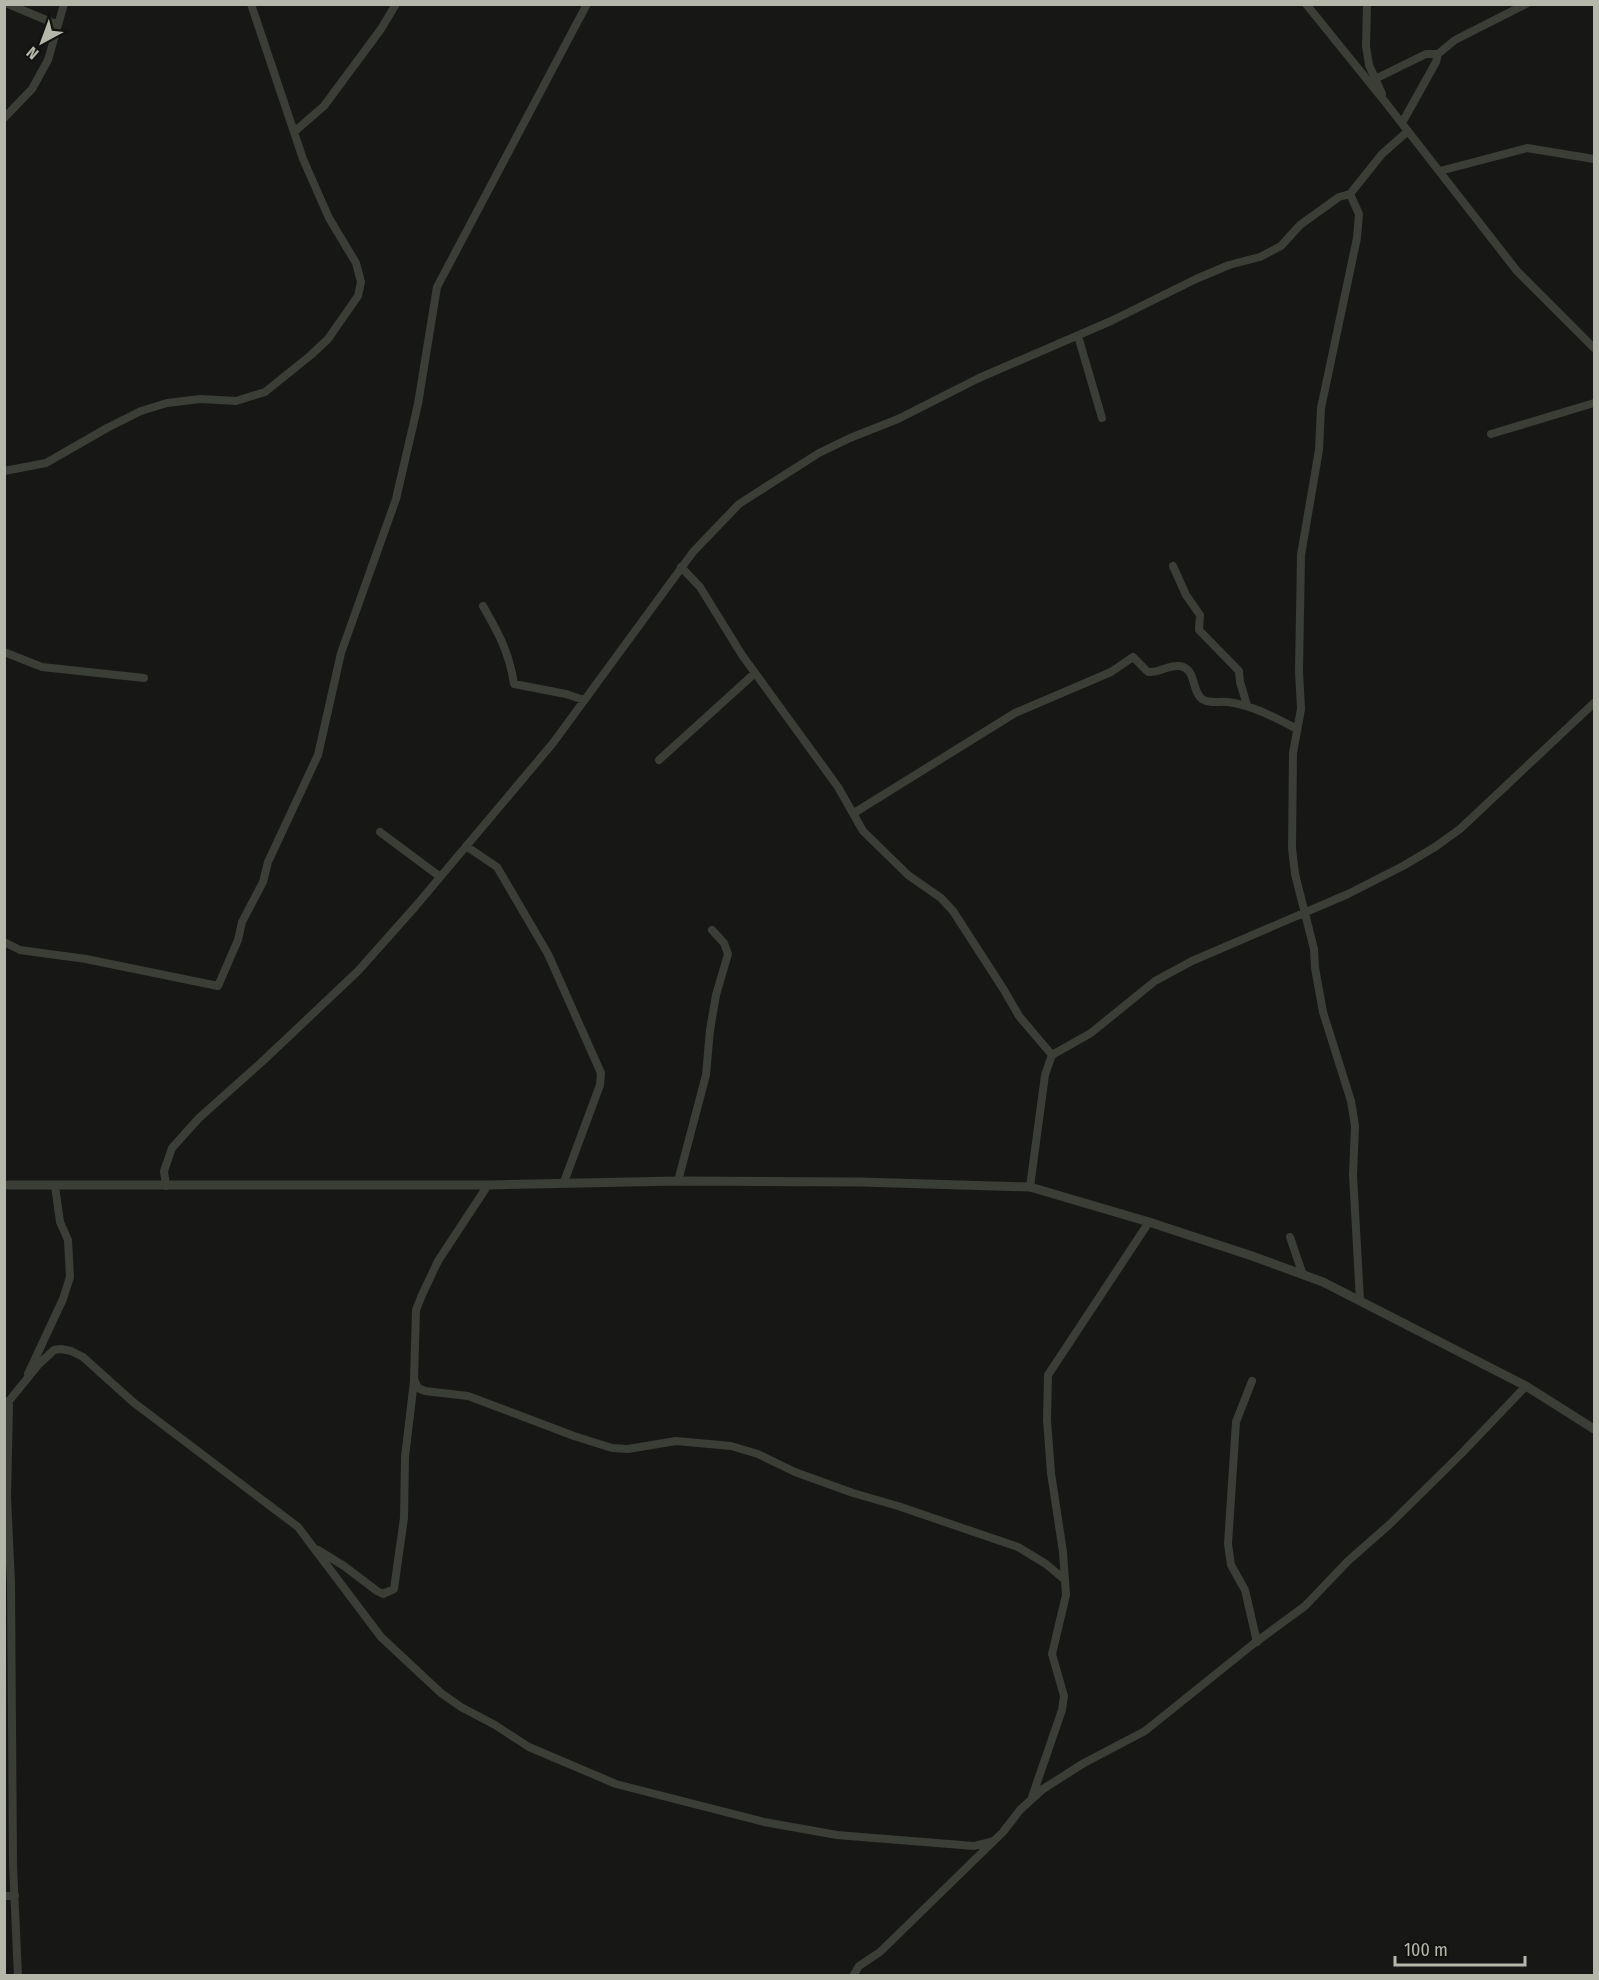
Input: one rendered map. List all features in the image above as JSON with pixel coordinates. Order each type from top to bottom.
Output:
[{"type":"street","points":[[8,4],[58,25]]},
{"type":"street","points":[[4,118],[32,89],[41,74],[48,60],[64,4]]},
{"type":"street","points":[[4,471],[46,463],[141,411],[167,403],[200,399],[236,401],[265,392],[328,339],[358,296],[361,282],[356,263],[344,245],[318,193],[294,132],[251,4]]},
{"type":"street","points":[[294,132],[324,106],[381,29],[396,4]]},
{"type":"street","points":[[4,942],[20,950],[86,959],[218,986],[238,940],[242,922],[263,882],[268,862],[318,755],[341,652],[396,500],[418,404],[437,287],[587,4]]},
{"type":"street","points":[[1306,4],[1372,81],[1386,103],[1517,271],[1594,348]]},
{"type":"street","points":[[1366,4],[1366,46],[1372,81]]},
{"type":"street","points":[[1402,123],[1436,62],[1438,54],[1455,40],[1526,4]]},
{"type":"street","points":[[1372,81],[1426,54],[1438,54]]},
{"type":"street","points":[[166,1186],[165,1162],[172,1148],[199,1118],[358,971],[415,908],[439,876],[554,743],[693,552],[739,504],[819,453],[849,438],[898,419],[979,378],[1077,336],[1228,265],[1260,257],[1281,246],[1300,225],[1339,196],[1350,194],[1382,154],[1408,131]]},
{"type":"street","points":[[1440,171],[1527,148],[1594,159]]},
{"type":"street","points":[[1350,194],[1359,214],[1357,238],[1321,408],[1319,450],[1301,555],[1299,672],[1301,709],[1293,753],[1292,848],[1295,874],[1314,949],[1323,1012],[1351,1101],[1355,1126],[1353,1175],[1360,1300]]},
{"type":"street","points":[[1077,336],[1102,418]]},
{"type":"street","points":[[1491,434],[1594,403]]},
{"type":"street","points":[[1173,566],[1183,591],[1200,615],[1199,630],[1239,671],[1247,705]]},
{"type":"street","points":[[681,567],[700,587],[755,673],[815,754],[854,813],[863,831],[908,875],[941,898],[953,911],[993,971],[1019,1016],[1052,1055]]},
{"type":"street","points":[[483,606],[510,660],[514,684],[566,694],[584,700]]},
{"type":"street","points":[[4,652],[42,667],[144,678]]},
{"type":"street","points":[[854,813],[1015,713],[1111,672],[1133,657],[1148,672],[1179,666],[1186,669],[1192,675],[1198,696],[1207,702],[1224,701],[1247,705],[1297,729]]},
{"type":"street","points":[[659,760],[755,673]]},
{"type":"street","points":[[1030,1187],[1045,1075],[1052,1055],[1090,1033],[1155,981],[1192,961],[1348,894],[1435,847],[1460,829],[1594,703]]},
{"type":"street","points":[[380,832],[439,876]]},
{"type":"street","points":[[466,846],[497,867],[548,954],[601,1072],[600,1085],[564,1182]]},
{"type":"street","points":[[678,1181],[706,1075],[716,995],[728,954],[724,944],[712,930]]},
{"type":"street","points":[[4,1185],[488,1185],[678,1181],[861,1182],[1030,1187],[1149,1222],[1303,1275],[1360,1300],[1526,1386],[1594,1429]]},
{"type":"street","points":[[315,1548],[377,1591],[383,1594],[394,1589],[405,1518],[405,1457],[414,1380],[416,1310],[438,1261],[488,1185]]},
{"type":"street","points":[[21,1387],[63,1299],[70,1276],[68,1240],[60,1222],[55,1186]]},
{"type":"street","points":[[1032,1798],[1062,1710],[1064,1696],[1052,1654],[1066,1595],[1051,1473],[1047,1420],[1048,1375],[1149,1222]]},
{"type":"street","points":[[1290,1237],[1303,1275]]},
{"type":"street","points":[[43,1342],[54,1350]]},
{"type":"street","points":[[18,1976],[11,1740],[11,1584],[7,1497],[7,1406],[39,1364],[54,1350],[61,1349],[83,1357],[133,1402],[298,1527],[381,1637],[441,1693],[460,1707],[495,1725],[529,1747],[616,1784],[764,1822],[837,1834],[974,1846],[993,1841]]},
{"type":"street","points":[[414,1380],[418,1388],[425,1391],[468,1395],[574,1436],[612,1448],[628,1449],[676,1441],[731,1446],[758,1454],[795,1472],[853,1493],[1018,1547],[1046,1564],[1065,1580]]},
{"type":"street","points":[[1252,1381],[1236,1422],[1228,1544],[1231,1565],[1245,1590],[1257,1642]]},
{"type":"street","points":[[853,1976],[859,1966],[880,1952],[993,1841],[1032,1798],[1062,1776],[1145,1731],[1305,1606],[1348,1561],[1390,1524],[1462,1453],[1526,1386]]},
{"type":"street","points":[[4,1896],[15,1896]]}]
